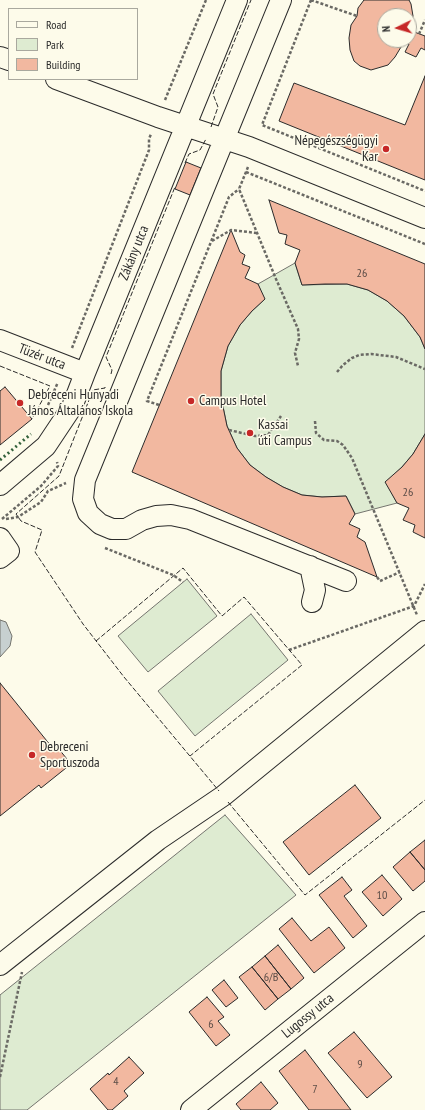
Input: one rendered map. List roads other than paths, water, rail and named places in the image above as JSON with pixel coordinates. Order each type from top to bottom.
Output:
[{"type":"street","name":"Zákány utca","points":[[0,485],[46,446],[72,407],[237,0]]},
{"type":"street","points":[[281,0],[225,138],[116,383],[84,484],[82,499],[88,513],[100,524],[112,529],[126,529],[142,520],[156,516],[172,515],[190,519],[346,581]]},
{"type":"street","points":[[59,80],[158,117],[225,138],[425,218]]},
{"type":"street","name":"Tüzér utca","points":[[0,340],[85,373]]},
{"type":"street","points":[[0,538],[9,551],[0,558]]},
{"type":"street","points":[[310,566],[315,590],[312,602]]},
{"type":"street","points":[[5,961],[158,840],[217,801],[425,632]]},
{"type":"street","name":"Lugossy utca","points":[[191,1110],[425,922]]},
{"type":"place","name":"Népegészségügyi Kar","points":[[386,149]]},
{"type":"place","name":"Campus Hotel","points":[[191,401]]},
{"type":"place","name":"Debreceni Hunyadi János Általános Iskola","points":[[20,403]]},
{"type":"place","name":"Kassai úti Campus","points":[[250,433]]},
{"type":"place","name":"Debreceni Sportuszoda","points":[[32,755]]}]
